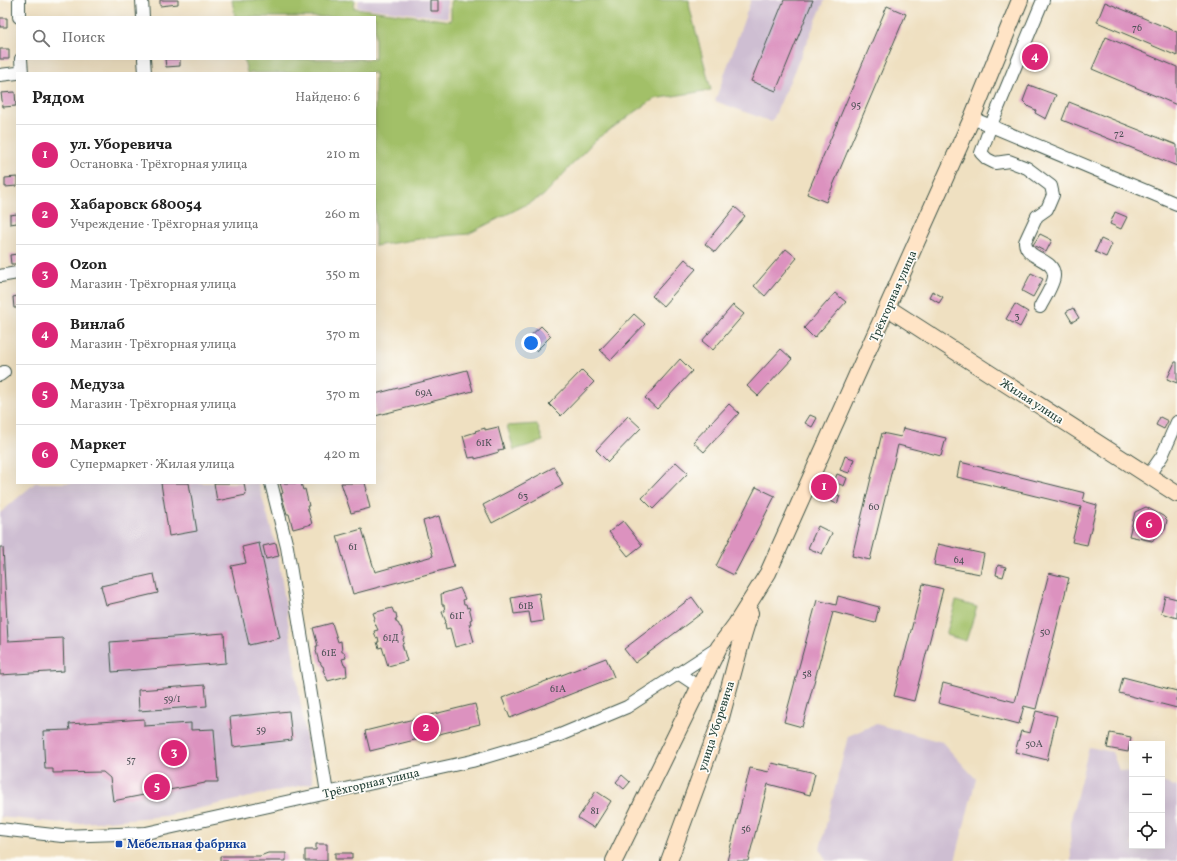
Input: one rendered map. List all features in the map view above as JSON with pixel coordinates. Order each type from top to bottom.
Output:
[{"type":"main road","name":"Трёхгорная улица","points":[[759,589],[768,573],[888,308],[972,118],[1020,0]]},
{"type":"main road","name":"Жилая улица","points":[[888,308],[1177,494]]},
{"type":"main road","points":[[614,861],[698,687],[719,647],[759,589]]},
{"type":"main road","name":"улица Уборевича","points":[[669,861],[719,725],[743,636],[759,589]]},
{"type":"street","points":[[19,0],[19,16]]},
{"type":"street","points":[[142,0],[143,16]]},
{"type":"street","points":[[1040,307],[1053,281],[1054,272],[1051,266],[1029,252],[1025,247],[1025,242],[1037,216],[1047,209],[1053,195],[1051,186],[1027,168],[1008,161],[995,163],[987,159],[981,153],[991,125],[1043,0]]},
{"type":"street","points":[[22,60],[22,72]]},
{"type":"street","points":[[144,60],[145,72]]},
{"type":"street","points":[[0,75],[16,73]]},
{"type":"street","points":[[972,118],[1177,204]]},
{"type":"street","points":[[0,276],[16,274]]},
{"type":"street","points":[[1148,476],[1162,456],[1177,422]]},
{"type":"street","points":[[271,484],[287,547],[327,793]]},
{"type":"street","name":"Трёхгорная улица","points":[[0,829],[62,836],[146,833],[472,761],[560,735],[627,707],[719,647]]},
{"type":"street","points":[[678,673],[698,687]]},
{"type":"shaded area","points":[[359,0],[447,0],[448,18],[357,7]]},
{"type":"shaded area","points":[[751,0],[825,0],[772,122],[715,101]]},
{"type":"shaded area","points":[[34,484],[258,484],[277,549],[313,783],[165,816],[72,824],[0,817],[0,513]]},
{"type":"shaded area","points":[[876,724],[942,742],[976,779],[955,861],[826,861],[820,849],[848,736]]},
{"type":"shaded area","points":[[1089,747],[1112,752],[1119,770],[1129,772],[1129,849],[1165,849],[1165,783],[1177,787],[1177,861],[1071,861],[1070,823]]},
{"type":"green space","points":[[232,0],[355,0],[354,8],[451,21],[451,0],[689,0],[711,90],[654,99],[595,140],[543,196],[468,234],[432,237],[376,246],[376,72],[247,72],[244,60],[376,60],[376,16],[235,16]]},
{"type":"green space","points":[[537,424],[543,441],[514,450],[507,426]]},
{"type":"green space","points":[[956,601],[977,607],[966,641],[946,635]]},
{"type":"building","points":[[160,0],[178,0],[178,4],[160,6]]},
{"type":"building","points":[[430,0],[438,0],[438,11],[430,11]]},
{"type":"building","points":[[784,0],[813,0],[776,91],[751,81]]},
{"type":"building","points":[[1105,2],[1177,32],[1177,56],[1097,22]]},
{"type":"building","points":[[887,6],[906,14],[826,202],[807,194]]},
{"type":"building","points":[[0,18],[7,18],[7,27],[0,27]]},
{"type":"building","points":[[1106,37],[1177,67],[1177,105],[1092,69]]},
{"type":"building","points":[[0,49],[9,49],[9,59],[0,59]]},
{"type":"building","points":[[1033,51],[1041,53],[1035,69],[1028,66]]},
{"type":"building","points":[[165,60],[180,60],[180,66],[166,67]]},
{"type":"building","points":[[1029,85],[1056,95],[1046,119],[1035,113],[1036,110],[1029,107],[1023,101]]},
{"type":"building","points":[[15,92],[16,106],[3,107],[1,93]]},
{"type":"building","points":[[1069,102],[1177,145],[1177,166],[1062,120]]},
{"type":"building","points":[[16,177],[16,186],[5,187],[5,178]]},
{"type":"building","points":[[735,207],[745,216],[715,252],[705,244]]},
{"type":"building","points":[[1115,212],[1127,217],[1121,229],[1110,224]]},
{"type":"building","points":[[16,214],[16,223],[10,224],[10,215]]},
{"type":"building","points":[[1040,234],[1052,240],[1046,252],[1033,245]]},
{"type":"building","points":[[1101,239],[1112,244],[1106,257],[1095,252]]},
{"type":"building","points":[[786,249],[797,258],[765,296],[754,286]]},
{"type":"building","points":[[16,254],[16,264],[11,264],[10,255]]},
{"type":"building","points":[[685,259],[696,269],[663,306],[652,296]]},
{"type":"building","points":[[1031,273],[1043,279],[1033,297],[1022,291]]},
{"type":"building","points":[[932,291],[943,297],[939,303],[929,297]]},
{"type":"building","points":[[835,293],[846,302],[814,338],[804,328]]},
{"type":"building","points":[[16,296],[16,308],[14,308],[13,297]]},
{"type":"building","points":[[1015,304],[1028,312],[1020,327],[1006,319]]},
{"type":"building","points":[[733,305],[744,314],[713,350],[702,341]]},
{"type":"building","points":[[1073,308],[1079,318],[1072,322],[1066,312]]},
{"type":"building","points":[[634,314],[645,324],[611,360],[600,350]]},
{"type":"building","points":[[541,326],[551,336],[536,351],[526,340]]},
{"type":"building","points":[[781,349],[792,359],[758,396],[747,386]]},
{"type":"building","points":[[680,359],[692,371],[657,409],[645,398]]},
{"type":"building","points":[[1175,362],[1177,362],[1177,383],[1167,379]]},
{"type":"building","points":[[467,370],[473,391],[376,416],[376,394]]},
{"type":"building","points":[[582,370],[594,382],[561,416],[549,404]]},
{"type":"building","points":[[729,404],[739,413],[704,452],[693,442]]},
{"type":"building","points":[[810,415],[817,418],[812,427],[805,423]]},
{"type":"building","points":[[628,416],[641,428],[608,462],[596,450]]},
{"type":"building","points":[[1160,417],[1168,421],[1164,429],[1156,425]]},
{"type":"building","points":[[498,427],[504,449],[498,450],[499,452],[475,459],[475,457],[469,458],[463,436],[485,428],[485,430]]},
{"type":"building","points":[[903,428],[946,438],[941,456],[898,445],[870,560],[852,556],[882,433],[901,437]]},
{"type":"building","points":[[845,456],[854,459],[849,473],[840,470]]},
{"type":"building","points":[[676,462],[688,473],[653,509],[642,498]]},
{"type":"building","points":[[960,462],[1085,493],[1083,501],[1097,505],[1087,545],[1072,542],[1081,507],[957,477]]},
{"type":"building","points":[[554,467],[563,485],[492,523],[483,505]]},
{"type":"building","points":[[837,474],[847,478],[844,486],[834,482]]},
{"type":"building","points":[[161,484],[189,484],[197,531],[169,536]]},
{"type":"building","points":[[214,484],[244,484],[246,495],[217,501]]},
{"type":"building","points":[[280,484],[301,484],[303,490],[305,489],[309,506],[307,506],[312,524],[293,529],[281,494],[283,493]]},
{"type":"building","points":[[341,484],[365,484],[370,508],[351,513]]},
{"type":"building","points":[[756,487],[775,496],[734,575],[716,566]]},
{"type":"building","points":[[831,492],[840,496],[837,504],[828,500]]},
{"type":"building","points":[[1146,507],[1163,516],[1167,520],[1165,530],[1152,541],[1129,536],[1135,512]]},
{"type":"building","points":[[439,516],[454,567],[353,594],[337,536],[362,529],[375,572],[433,556],[423,521]]},
{"type":"building","points":[[623,521],[642,545],[628,556],[609,532]]},
{"type":"building","points":[[818,526],[832,533],[822,554],[808,548]]},
{"type":"building","points":[[259,543],[280,638],[249,645],[231,566],[246,563],[242,547]]},
{"type":"building","points":[[276,543],[279,556],[266,559],[263,546]]},
{"type":"building","points":[[938,544],[984,554],[980,574],[934,565]]},
{"type":"building","points":[[0,547],[3,547],[8,641],[63,638],[64,671],[0,675]]},
{"type":"building","points":[[998,565],[1006,567],[1003,577],[996,575]]},
{"type":"building","points":[[1049,573],[1069,578],[1036,709],[1024,706],[1019,724],[938,703],[943,683],[1015,702]]},
{"type":"building","points":[[154,574],[158,593],[106,605],[101,586]]},
{"type":"building","points":[[923,584],[943,589],[914,701],[894,696]]},
{"type":"building","points":[[460,588],[465,599],[463,600],[464,604],[466,604],[467,608],[469,607],[472,619],[470,620],[471,624],[469,624],[474,642],[455,647],[450,628],[446,629],[446,622],[442,612],[445,611],[444,605],[442,605],[441,594]]},
{"type":"building","points":[[539,593],[543,621],[531,623],[529,612],[514,614],[511,598]]},
{"type":"building","points":[[838,596],[879,607],[875,623],[833,612],[802,727],[784,722],[817,600],[836,605]]},
{"type":"building","points":[[1165,596],[1177,599],[1177,618],[1161,613]]},
{"type":"building","points":[[692,597],[703,612],[635,663],[624,649]]},
{"type":"building","points":[[392,608],[394,613],[396,613],[397,619],[395,619],[401,627],[404,638],[404,643],[402,644],[407,661],[388,666],[382,647],[379,648],[377,642],[379,642],[378,637],[376,638],[374,631],[378,630],[373,619],[375,618],[373,613]]},
{"type":"building","points":[[332,623],[338,642],[341,641],[342,652],[344,652],[346,658],[342,659],[344,665],[346,665],[347,676],[328,681],[323,670],[323,666],[319,662],[316,651],[316,646],[318,646],[313,628]]},
{"type":"building","points":[[224,633],[226,663],[112,672],[110,642]]},
{"type":"building","points":[[606,658],[614,677],[510,718],[502,698]]},
{"type":"building","points":[[1123,677],[1177,691],[1177,708],[1119,693]]},
{"type":"building","points":[[205,685],[207,706],[139,711],[138,690]]},
{"type":"building","points":[[475,704],[480,724],[370,751],[365,731]]},
{"type":"building","points":[[289,711],[292,740],[233,747],[230,717]]},
{"type":"building","points":[[1036,711],[1057,716],[1047,760],[1015,752],[1021,731],[1030,733]]},
{"type":"building","points":[[144,719],[144,726],[191,723],[191,730],[214,729],[218,782],[205,782],[113,801],[110,778],[103,772],[53,773],[53,769],[45,769],[43,731],[70,730],[69,724]]},
{"type":"building","points":[[1110,733],[1131,737],[1128,752],[1107,748]]},
{"type":"building","points":[[772,763],[815,773],[810,795],[768,784],[748,861],[727,861],[750,768],[769,772]]},
{"type":"building","points":[[622,775],[630,782],[624,789],[616,782]]},
{"type":"building","points":[[596,791],[611,801],[594,828],[578,818]]},
{"type":"building","points":[[316,844],[327,844],[327,861],[305,861],[305,850],[316,850]]},
{"type":"building","points":[[268,853],[286,853],[286,861],[220,861],[220,856],[260,856]]},
{"type":"building","points":[[335,853],[352,853],[352,859],[335,859]]},
{"type":"place","name":"Винлаб","points":[[1035,57]]},
{"type":"place","name":"ул. Уборевича","points":[[824,487]]},
{"type":"place","name":"Маркет","points":[[1149,525]]},
{"type":"place","name":"Хабаровск 680054","points":[[426,728]]},
{"type":"place","name":"Ozon","points":[[174,753]]},
{"type":"place","name":"Медуза","points":[[157,787]]},
{"type":"place","name":"Мебельная фабрика","points":[[119,844]]}]
